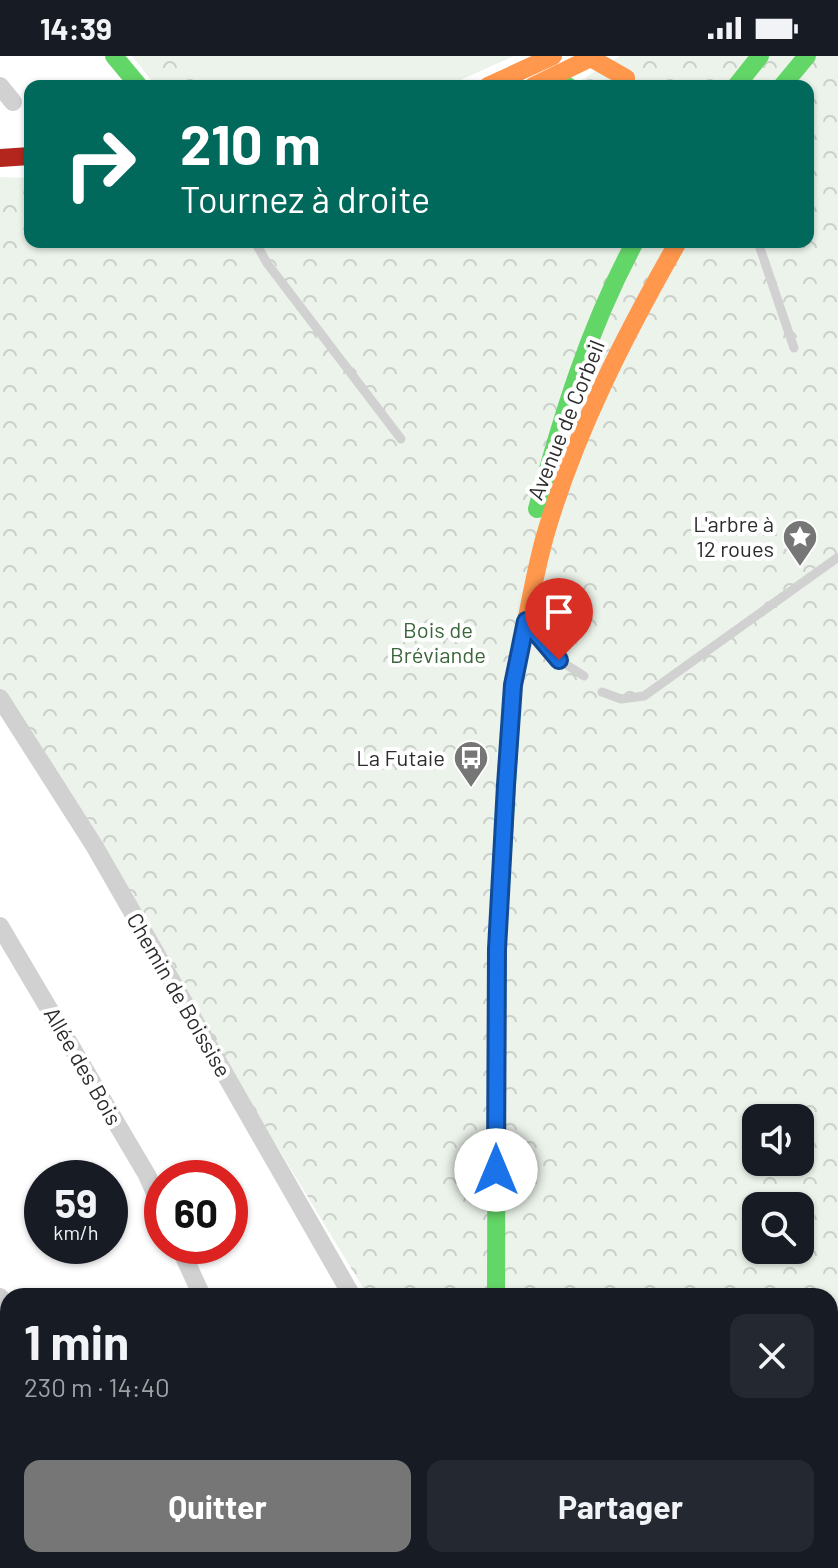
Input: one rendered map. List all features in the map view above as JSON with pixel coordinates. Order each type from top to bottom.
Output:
[{"type":"main road","points":[[114,56],[134,80]]},
{"type":"main road","points":[[501,80],[553,56]]},
{"type":"main road","points":[[591,56],[628,80]]},
{"type":"main road","points":[[545,80],[591,56]]},
{"type":"main road","points":[[591,56],[596,80]]},
{"type":"main road","points":[[623,56],[630,80]]},
{"type":"main road","points":[[741,80],[760,56]]},
{"type":"main road","points":[[787,80],[807,56]]},
{"type":"main road","points":[[0,158],[24,156]]},
{"type":"main road","points":[[497,949],[493,813],[497,711],[517,583],[558,429],[602,310],[632,248]]},
{"type":"main road","points":[[575,448],[614,333],[658,248]]},
{"type":"main road","name":"Avenue de Corbeil","points":[[496,1288],[497,949],[513,685],[545,537],[575,448],[634,320],[675,248]]},
{"type":"street","points":[[0,86],[13,102]]},
{"type":"street","name":"Chemin de Boissise","points":[[0,698],[95,847],[347,1288]]},
{"type":"street","name":"Allée des Bois","points":[[0,926],[144,1170]]},
{"type":"street","points":[[187,1264],[198,1288]]},
{"type":"lane","points":[[258,248],[401,439]]},
{"type":"lane","points":[[760,248],[794,348]]},
{"type":"lane","points":[[602,692],[621,699],[644,696],[837,558]]},
{"type":"lane","points":[[526,621],[559,660],[584,676]]},
{"type":"green space","points":[[132,56],[514,56],[460,80],[151,80]]},
{"type":"green space","points":[[137,56],[193,56],[206,80],[155,80]]},
{"type":"green space","name":"Bois de Bréviande","points":[[620,56],[838,56],[838,1288],[363,1288],[0,691],[0,177],[24,178],[24,248],[814,248],[814,80],[582,80]]},
{"type":"traffic: fast","points":[[114,56],[134,80]]},
{"type":"traffic: fast","points":[[741,80],[760,56]]},
{"type":"traffic: fast","points":[[787,80],[807,56]]},
{"type":"traffic: fast","points":[[537,509],[590,339],[632,248]]},
{"type":"traffic: fast","points":[[496,1288],[497,949],[513,685],[519,655]]},
{"type":"traffic: slow","points":[[501,80],[553,56]]},
{"type":"traffic: slow","points":[[587,56],[626,78]]},
{"type":"traffic: slow","points":[[545,80],[595,56]]},
{"type":"traffic: slow","points":[[519,655],[545,536],[571,459],[621,348],[675,248]]},
{"type":"traffic: jam","points":[[0,158],[24,156]]},
{"type":"place","name":"L'arbre à 12 roues","points":[[800,568]]},
{"type":"place","name":"La Futaie","points":[[471,789]]},
{"type":"route","points":[[496,1170],[497,949],[513,685],[526,621],[559,660]]}]
